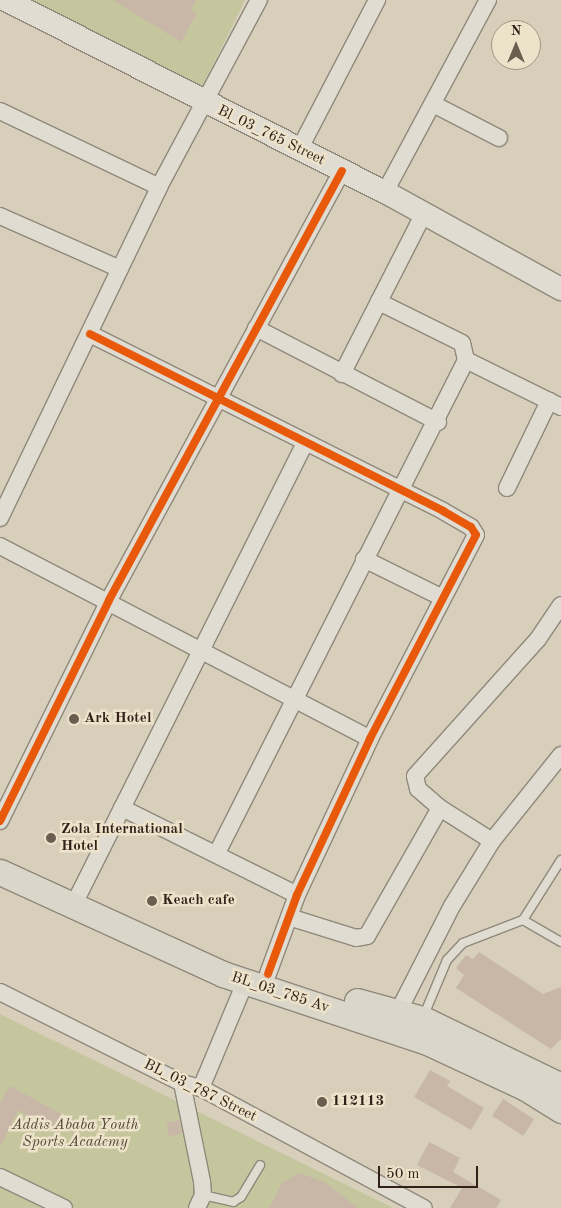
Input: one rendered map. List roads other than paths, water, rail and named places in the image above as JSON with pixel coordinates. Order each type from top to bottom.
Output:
[{"type":"main road","name":"BL_03_785 Av","points":[[0,854],[80,894],[213,956],[422,1019],[561,1086]]},
{"type":"main road","name":"BL_03_785 Av","points":[[0,872],[245,983],[427,1042],[524,1087],[561,1110]]},
{"type":"street","name":"Bl_03_765 Street","points":[[6,0],[206,104],[300,148],[385,192],[561,289]]},
{"type":"street","points":[[0,518],[159,187],[206,104],[259,0]]},
{"type":"street","points":[[300,148],[377,0]]},
{"type":"street","points":[[385,192],[435,105],[488,0]]},
{"type":"street","points":[[435,105],[499,138]]},
{"type":"street","points":[[0,111],[159,187]]},
{"type":"street","points":[[0,821],[109,600],[342,171]]},
{"type":"street","points":[[342,374],[424,213]]},
{"type":"street","points":[[1,220],[120,269]]},
{"type":"street","points":[[217,854],[292,700],[364,559],[438,422],[466,360],[462,343],[379,302]]},
{"type":"street","points":[[256,328],[438,422]]},
{"type":"street","points":[[90,334],[472,527],[476,535],[442,597],[370,739],[297,895],[268,974]]},
{"type":"street","points":[[466,360],[555,404],[507,488]]},
{"type":"street","points":[[80,894],[200,648],[306,444]]},
{"type":"street","points":[[0,546],[109,600],[200,648],[292,700],[370,739]]},
{"type":"street","points":[[364,559],[442,597]]},
{"type":"street","points":[[492,841],[440,808],[418,789],[415,776],[538,639],[561,605]]},
{"type":"street","points":[[398,1012],[452,906],[492,841],[561,755]]},
{"type":"street","points":[[122,808],[297,895]]},
{"type":"street","points":[[289,917],[356,938],[367,936],[440,808]]},
{"type":"street","points":[[200,1088],[245,983]]},
{"type":"street","name":"BL_03_787 Street","points":[[0,992],[182,1083],[200,1088],[424,1208]]},
{"type":"street","points":[[182,1083],[200,1201]]},
{"type":"street","points":[[0,1177],[64,1208]]},
{"type":"lane","points":[[422,1019],[446,960],[463,943],[524,920],[561,860]]},
{"type":"lane","points":[[524,920],[561,942]]},
{"type":"lane","points":[[200,1201],[233,1202],[241,1197],[260,1165]]},
{"type":"place","name":"Ark Hotel","points":[[74,719]]},
{"type":"place","name":"Zola International Hotel","points":[[51,838]]},
{"type":"place","name":"Keach cafe","points":[[152,901]]},
{"type":"place","name":"112113","points":[[322,1102]]},
{"type":"park label","name":"Addis Ababa Youth Sports Academy","points":[[75,1134]]}]
